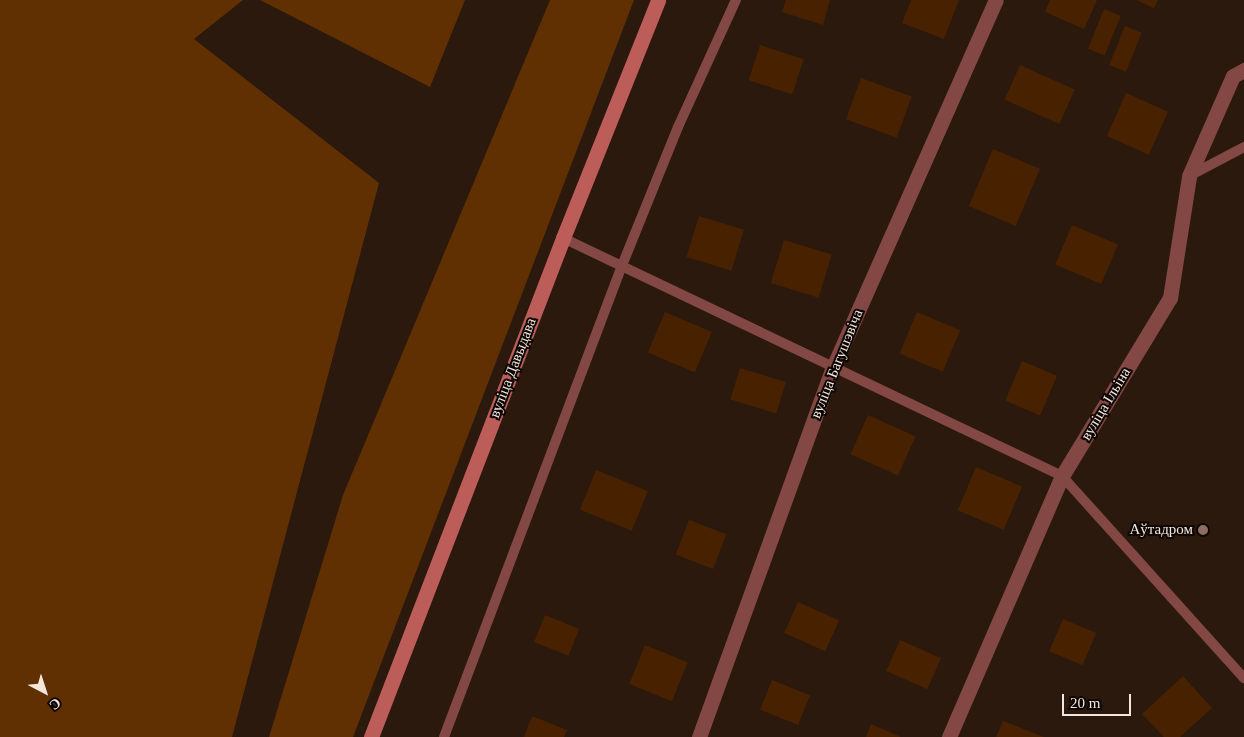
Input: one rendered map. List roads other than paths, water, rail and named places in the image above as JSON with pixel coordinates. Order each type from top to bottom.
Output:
[{"type":"street","name":"вуліца Давыдава","points":[[371,737],[562,238],[658,0]]},
{"type":"street","name":"вуліца Багушэвіча","points":[[699,737],[834,365],[996,0]]},
{"type":"street","name":"вуліца Ільіна","points":[[949,737],[1062,476],[1170,298],[1188,176],[1233,76],[1244,70]]},
{"type":"lane","points":[[444,737],[621,268],[678,127],[736,0]]},
{"type":"lane","points":[[1188,176],[1244,147]]},
{"type":"lane","points":[[562,238],[621,268],[834,365],[1062,476],[1244,678]]},
{"type":"place","name":"Аўтадром","points":[[1203,530]]}]
